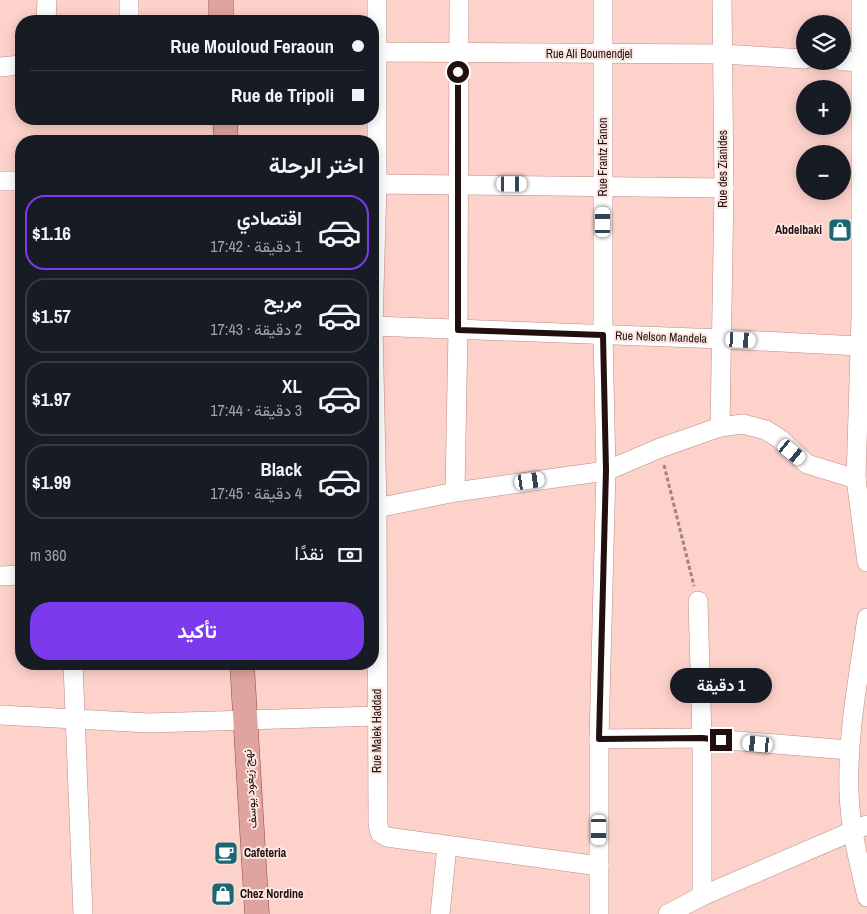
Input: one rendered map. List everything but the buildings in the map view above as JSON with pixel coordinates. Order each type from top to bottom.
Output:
[{"type":"main road","points":[[221,0],[221,15]]},
{"type":"main road","name":"نهج زيغود يوسف","points":[[242,670],[257,914]]},
{"type":"street","points":[[46,15],[47,0]]},
{"type":"street","points":[[129,0],[129,15]]},
{"type":"street","name":"Rue Malek Haddad","points":[[376,15],[377,0]]},
{"type":"street","points":[[455,492],[458,330],[459,0]]},
{"type":"street","name":"Rue Frantz Fanon","points":[[599,914],[599,739],[606,470],[603,335],[604,0]]},
{"type":"street","name":"Rue des Zianides","points":[[720,428],[724,188],[722,0]]},
{"type":"street","points":[[862,0],[857,62],[864,317],[859,346],[856,479],[867,562]]},
{"type":"street","name":"Rue Ali Boumendjel","points":[[379,52],[722,54],[796,58]]},
{"type":"street","points":[[0,67],[15,66]]},
{"type":"street","points":[[0,181],[15,181]]},
{"type":"street","points":[[379,184],[603,185],[724,188]]},
{"type":"street","name":"Rue Nelson Mandela","points":[[379,326],[859,346]]},
{"type":"street","points":[[379,508],[455,492],[606,470],[660,448],[720,428],[743,424],[766,430],[806,464],[856,479]]},
{"type":"street","points":[[0,576],[15,575]]},
{"type":"street","points":[[698,601],[702,738],[702,896]]},
{"type":"street","points":[[867,618],[862,695],[849,750],[849,793],[860,828],[867,897]]},
{"type":"street","points":[[73,670],[83,914]]},
{"type":"street","name":"Rue Malek Haddad","points":[[376,670],[380,833],[387,837],[447,847]]},
{"type":"street","points":[[0,714],[149,723],[245,718],[377,716]]},
{"type":"street","points":[[599,739],[702,738],[849,750]]},
{"type":"street","points":[[668,914],[702,896],[860,828]]},
{"type":"street","points":[[440,914],[447,847],[600,866]]},
{"type":"path","points":[[660,448],[698,601]]},
{"type":"place","name":"Abdelbaki","points":[[840,230]]},
{"type":"place","name":"Cafeteria","points":[[226,853]]},
{"type":"place","name":"Chez Nordine","points":[[223,894]]},
{"type":"route","points":[[458,72],[458,330],[603,335],[606,470],[599,739],[702,738],[721,740]]}]
